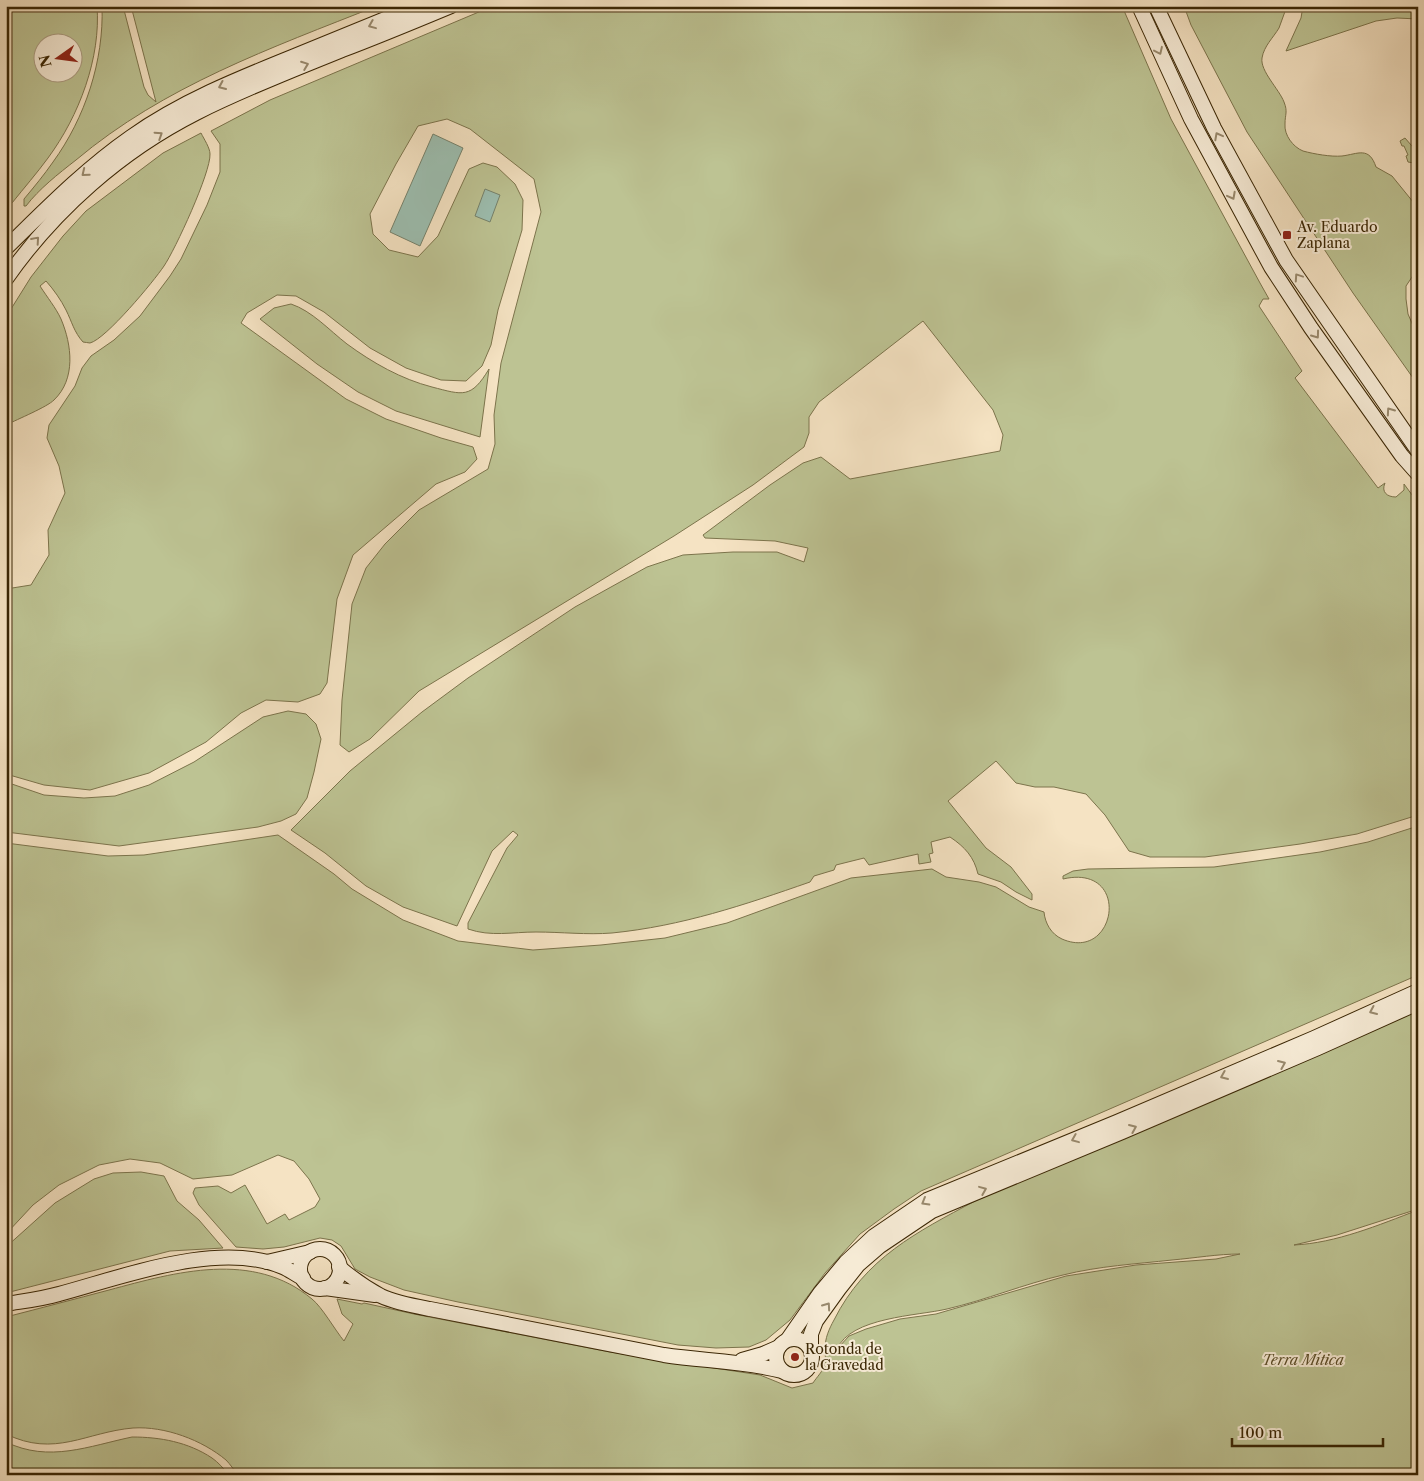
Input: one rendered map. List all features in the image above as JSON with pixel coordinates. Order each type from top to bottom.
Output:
[{"type":"main road","points":[[6,248],[72,184],[130,137],[161,118],[226,84],[417,6]]},
{"type":"main road","points":[[6,279],[31,246],[61,212],[111,169],[169,128],[260,84],[452,6]]},
{"type":"main road","points":[[1139,6],[1191,119],[1271,267],[1311,328],[1402,456],[1418,474]]},
{"type":"main road","points":[[1156,6],[1214,128],[1286,260],[1418,451]]},
{"type":"main road","points":[[782,1371],[776,1362],[776,1351],[846,1262],[874,1236],[927,1200],[1117,1122],[1314,1038],[1418,991]]},
{"type":"main road","points":[[339,1267],[356,1280],[395,1301],[664,1355],[696,1360],[759,1365],[791,1375],[802,1373],[807,1370],[811,1362],[811,1334],[816,1321],[839,1288],[858,1266],[880,1246],[932,1211],[1122,1132],[1418,1003]]},
{"type":"main road","points":[[267,1262],[319,1249],[330,1252],[335,1256],[339,1267],[339,1274],[336,1281],[325,1288]]},
{"type":"main road","points":[[310,1252],[304,1256],[300,1270],[306,1284],[315,1288],[381,1295]]},
{"type":"main road","points":[[6,1304],[56,1295],[155,1267],[213,1258],[239,1258],[267,1262],[283,1267],[303,1278]]},
{"type":"main road","points":[[732,1362],[764,1354],[793,1338],[804,1341],[811,1350]]},
{"type":"green space","points":[[6,6],[97,6],[95,46],[86,86],[78,105],[59,142],[12,203],[6,206]]},
{"type":"green space","points":[[102,6],[123,6],[144,87],[148,95],[156,102],[131,6],[377,6],[258,54],[182,90],[110,134],[69,165],[24,206],[24,199],[46,172],[64,145],[83,108],[96,68],[100,47]]},
{"type":"green space","points":[[493,6],[1122,6],[1171,119],[1269,299],[1263,299],[1259,306],[1302,371],[1295,378],[1378,488],[1385,483],[1384,491],[1390,496],[1396,497],[1404,490],[1404,484],[1418,503],[1418,815],[1357,834],[1300,844],[1205,857],[1150,857],[1129,851],[1105,815],[1086,794],[1054,787],[1035,787],[1016,783],[996,761],[948,801],[986,848],[1011,867],[1032,894],[1032,900],[1001,882],[978,874],[974,862],[968,853],[950,837],[931,842],[933,853],[929,854],[931,862],[919,864],[918,854],[869,865],[864,858],[836,865],[834,870],[814,876],[810,882],[713,914],[638,930],[612,933],[485,933],[468,929],[468,923],[507,848],[518,835],[513,831],[492,851],[457,926],[403,907],[366,886],[325,853],[291,830],[350,771],[422,712],[468,678],[575,607],[647,567],[683,555],[733,552],[777,552],[804,562],[808,548],[775,541],[705,538],[703,535],[803,463],[821,457],[850,479],[1000,451],[1003,435],[993,410],[923,321],[819,402],[809,417],[809,433],[804,447],[753,485],[674,536],[419,691],[370,739],[349,752],[340,745],[342,700],[352,604],[366,568],[385,544],[419,510],[488,469],[495,444],[494,415],[501,363],[541,212],[534,179],[470,129],[447,119],[418,126],[370,214],[373,234],[389,250],[418,257],[438,236],[469,169],[483,163],[497,167],[515,184],[523,200],[522,230],[498,310],[491,345],[482,366],[466,381],[441,380],[406,368],[370,348],[324,312],[296,296],[277,295],[247,313],[241,323],[346,399],[386,419],[473,447],[477,459],[465,472],[436,484],[353,555],[337,599],[327,683],[320,694],[298,702],[266,700],[241,713],[206,742],[149,773],[90,790],[44,785],[6,774],[6,589],[31,585],[49,555],[48,530],[65,493],[59,466],[47,438],[49,425],[75,386],[82,368],[91,356],[114,340],[140,316],[181,259],[207,205],[220,172],[220,144],[211,131],[270,100]]},
{"type":"green space","points":[[1184,6],[1287,6],[1279,28],[1263,54],[1262,63],[1285,105],[1285,128],[1290,140],[1299,149],[1317,154],[1342,156],[1362,153],[1370,156],[1376,167],[1392,176],[1418,208],[1418,268],[1406,286],[1406,299],[1408,314],[1418,337],[1418,385],[1353,293],[1247,132],[1191,25]]},
{"type":"green space","points":[[1303,6],[1418,6],[1418,19],[1397,18],[1376,21],[1286,51],[1301,18]]},
{"type":"green space","points":[[201,133],[210,152],[209,163],[184,228],[164,266],[118,321],[97,339],[90,343],[83,342],[52,288],[46,281],[40,286],[57,311],[65,329],[70,361],[69,372],[61,392],[54,400],[6,425],[6,317],[31,277],[63,236],[86,211],[163,153]]},
{"type":"green space","points":[[1405,138],[1418,153],[1418,166],[1408,162],[1406,156],[1408,155],[1400,141]]},
{"type":"green space","points":[[291,304],[306,311],[367,358],[398,375],[421,384],[451,392],[465,392],[477,386],[489,369],[480,437],[396,411],[358,392],[317,364],[260,319],[274,308]]},
{"type":"green space","points":[[288,711],[306,714],[316,724],[321,739],[307,798],[296,814],[281,821],[258,827],[119,846],[6,832],[6,782],[44,795],[84,798],[115,796],[149,785],[194,762],[263,717]]},
{"type":"green space","points":[[1418,826],[1418,975],[921,1191],[860,1234],[825,1273],[790,1320],[766,1340],[749,1347],[716,1348],[678,1345],[404,1290],[355,1269],[341,1246],[332,1240],[320,1238],[284,1247],[263,1249],[236,1247],[199,1205],[193,1193],[195,1188],[218,1186],[231,1193],[245,1185],[267,1224],[285,1214],[289,1220],[315,1207],[320,1199],[309,1179],[294,1161],[278,1155],[232,1175],[193,1179],[160,1163],[130,1159],[99,1165],[59,1185],[33,1205],[6,1234],[6,843],[108,856],[144,855],[278,835],[334,874],[352,889],[403,920],[458,941],[533,950],[665,938],[727,923],[851,878],[932,869],[946,877],[979,882],[996,887],[1029,907],[1044,912],[1049,928],[1058,937],[1081,943],[1095,937],[1105,926],[1109,912],[1108,897],[1100,885],[1085,878],[1063,879],[1063,876],[1073,871],[1088,869],[1214,867],[1320,852],[1368,842]]},
{"type":"green space","name":"Terra Mítica","points":[[1418,1010],[1418,1209],[1337,1235],[1294,1245],[1310,1244],[1341,1237],[1418,1210],[1418,1475],[238,1475],[226,1460],[206,1446],[158,1429],[133,1428],[116,1430],[55,1444],[24,1441],[6,1434],[6,1317],[161,1277],[214,1269],[240,1270],[265,1274],[289,1284],[316,1303],[344,1341],[353,1324],[342,1314],[337,1299],[610,1352],[760,1375],[792,1388],[813,1383],[824,1366],[826,1341],[830,1327],[847,1298],[861,1280],[894,1249],[933,1224],[975,1201]],"holes":[[[1240,1254],[1216,1259],[1136,1265],[1066,1276],[936,1314],[900,1319],[866,1329],[849,1336],[837,1349],[845,1338],[856,1330],[870,1324],[903,1316],[947,1309],[1063,1275],[1090,1269]]]},
{"type":"green space","points":[[141,1172],[164,1176],[177,1201],[199,1220],[223,1248],[170,1251],[6,1293],[6,1247],[55,1203],[94,1179],[113,1173]]},
{"type":"green space","points":[[132,1437],[163,1439],[184,1444],[214,1460],[229,1475],[6,1475],[6,1442],[22,1448],[53,1452],[85,1448]]},
{"type":"shaded area","points":[[433,134],[463,148],[420,246],[390,232]]},
{"type":"shaded area","points":[[485,189],[500,195],[490,222],[475,216]]},
{"type":"place","name":"Av. Eduardo Zaplana","points":[[1287,235]]},
{"type":"place","name":"Rotonda de la Gravedad","points":[[795,1357]]}]
